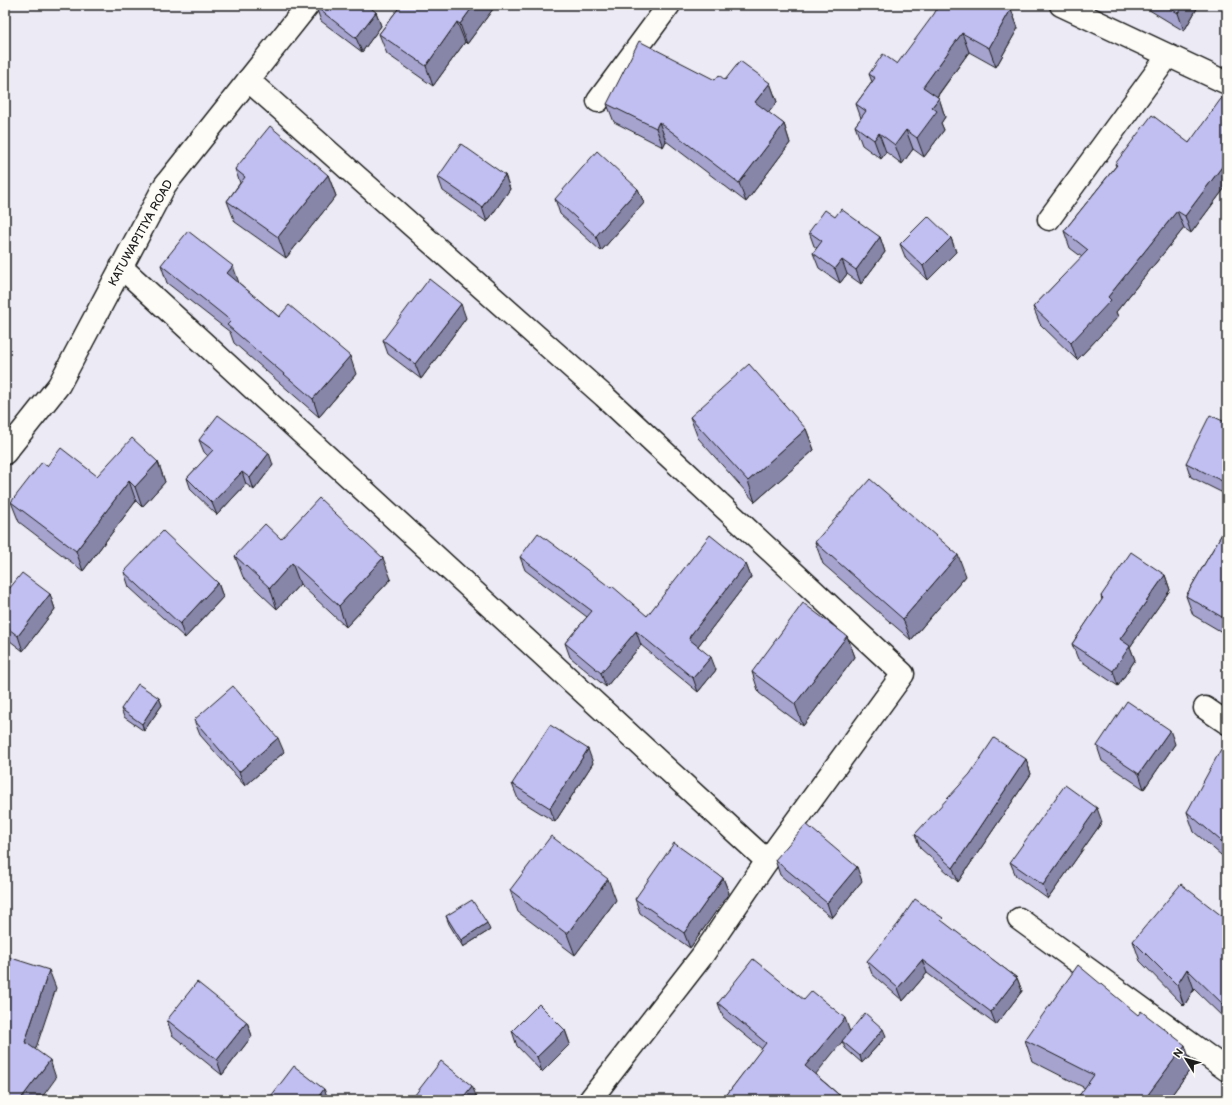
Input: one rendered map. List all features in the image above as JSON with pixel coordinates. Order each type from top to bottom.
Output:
[{"type":"street","name":"KATUWAPITIYA ROAD","points":[[5,453],[59,385],[165,185],[308,5]]},
{"type":"street","points":[[598,100],[668,5]]},
{"type":"street","points":[[1061,5],[1227,84]]},
{"type":"street","points":[[1049,219],[1168,56]]},
{"type":"street","points":[[248,80],[604,396],[903,674],[767,861],[702,956],[590,1100]]},
{"type":"street","points":[[121,267],[767,861]]},
{"type":"street","points":[[1205,708],[1227,723]]},
{"type":"street","points":[[1019,919],[1227,1070]]},
{"type":"building","points":[[317,5],[367,5],[376,12],[356,38],[316,7]]},
{"type":"building","points":[[401,5],[474,5],[460,24],[457,22],[426,66],[379,34]]},
{"type":"building","points":[[939,5],[1004,5],[1011,9],[989,48],[962,33],[923,87],[939,98],[932,107],[937,111],[917,138],[906,130],[895,145],[879,133],[874,140],[855,126],[866,111],[856,104],[875,78],[869,74],[883,54],[897,64]]},
{"type":"building","points":[[1164,5],[1183,5],[1178,13]]},
{"type":"building","points":[[639,41],[715,80],[719,75],[725,80],[740,61],[770,83],[755,102],[784,124],[739,183],[659,122],[656,128],[607,104]]},
{"type":"building","points":[[1223,96],[1227,98],[1227,160],[1185,216],[1177,211],[1108,297],[1111,300],[1071,343],[1033,307],[1088,250],[1064,231],[1117,165],[1115,164],[1152,115],[1189,143]]},
{"type":"building","points":[[270,126],[328,175],[278,237],[227,201],[245,177],[235,169]]},
{"type":"building","points":[[461,144],[505,175],[482,207],[438,177]]},
{"type":"building","points":[[597,151],[638,189],[596,236],[555,199]]},
{"type":"building","points":[[841,209],[880,237],[856,270],[842,260],[835,269],[813,253],[822,241],[809,232],[825,210],[835,217]]},
{"type":"building","points":[[928,216],[951,238],[923,266],[900,244]]},
{"type":"building","points":[[188,231],[233,266],[227,273],[279,317],[289,305],[350,356],[313,399],[227,325],[231,321],[161,265]]},
{"type":"building","points":[[429,279],[461,304],[415,364],[383,340]]},
{"type":"building","points":[[749,364],[806,429],[748,481],[690,417]]},
{"type":"building","points":[[218,415],[269,453],[250,478],[242,472],[212,503],[187,478],[213,450],[199,440]]},
{"type":"building","points":[[1210,415],[1227,423],[1227,477],[1224,482],[1186,463]]},
{"type":"building","points":[[132,438],[158,462],[135,487],[129,481],[76,551],[11,502],[42,462],[47,466],[61,448],[97,476]]},
{"type":"building","points":[[870,479],[958,555],[903,619],[815,542]]},
{"type":"building","points":[[319,498],[383,558],[339,606],[292,563],[270,588],[235,556],[265,524],[281,539]]},
{"type":"building","points":[[1227,525],[1227,620],[1186,596]]},
{"type":"building","points":[[163,531],[218,583],[180,624],[124,572]]},
{"type":"building","points":[[538,533],[611,588],[612,586],[647,616],[710,535],[746,564],[690,636],[689,639],[711,657],[693,678],[636,631],[601,673],[565,643],[592,611],[520,557]]},
{"type":"building","points":[[1131,552],[1165,575],[1120,639],[1130,646],[1113,671],[1072,644],[1103,598],[1101,596]]},
{"type":"building","points":[[22,573],[50,594],[18,636],[5,626],[5,594]]},
{"type":"building","points":[[803,603],[847,636],[795,704],[752,672]]},
{"type":"building","points":[[138,684],[159,698],[142,724],[121,709]]},
{"type":"building","points":[[233,686],[278,738],[239,772],[194,720]]},
{"type":"building","points":[[1127,701],[1170,730],[1139,774],[1097,746]]},
{"type":"building","points":[[550,725],[588,749],[550,808],[512,784]]},
{"type":"building","points":[[994,738],[1026,759],[953,868],[915,834],[970,774]]},
{"type":"building","points":[[1221,749],[1227,754],[1227,846],[1187,812]]},
{"type":"building","points":[[1065,785],[1097,808],[1043,885],[1010,862]]},
{"type":"building","points":[[806,824],[857,867],[827,903],[775,860]]},
{"type":"building","points":[[551,836],[608,879],[567,934],[510,890]]},
{"type":"building","points":[[674,843],[723,878],[684,933],[635,899]]},
{"type":"building","points":[[1181,884],[1227,920],[1227,1008],[1187,969],[1177,985],[1133,941]]},
{"type":"building","points":[[915,899],[943,918],[941,920],[1017,978],[991,1012],[922,960],[898,988],[867,961],[898,924]]},
{"type":"building","points":[[472,900],[487,923],[461,940],[446,916]]},
{"type":"building","points":[[5,956],[49,970],[25,1042],[50,1060],[20,1100],[5,1100]]},
{"type":"building","points":[[753,959],[804,1000],[812,991],[845,1018],[805,1066],[845,1100],[728,1100],[725,1097],[766,1043],[718,1003]]},
{"type":"building","points":[[1078,965],[1138,1015],[1141,1011],[1185,1045],[1144,1100],[1082,1100],[1078,1097],[1094,1075],[1025,1040]]},
{"type":"building","points":[[197,982],[247,1022],[217,1060],[167,1020]]},
{"type":"building","points":[[539,1004],[565,1030],[537,1057],[512,1031]]},
{"type":"building","points":[[865,1013],[883,1029],[860,1056],[842,1041]]},
{"type":"building","points":[[441,1061],[472,1086],[461,1100],[411,1100]]},
{"type":"building","points":[[294,1066],[324,1089],[316,1100],[268,1100]]}]
